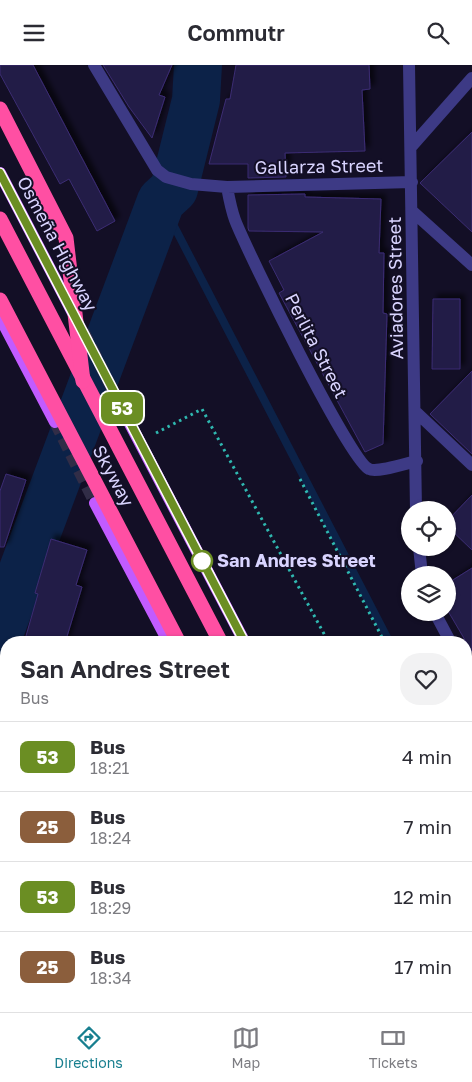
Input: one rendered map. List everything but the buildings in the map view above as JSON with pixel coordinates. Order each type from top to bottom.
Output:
[{"type":"highway","points":[[0,109],[66,238],[83,381]]},
{"type":"highway","name":"Skyway","points":[[0,219],[217,636]]},
{"type":"highway","name":"Skyway","points":[[0,301],[175,636]]},
{"type":"main road","name":"Osmeña Highway","points":[[0,173],[83,331]]},
{"type":"main road","points":[[0,317],[54,422]]},
{"type":"main road","points":[[127,418],[241,636]]},
{"type":"main road","points":[[95,503],[165,636]]},
{"type":"street","name":"Gallarza Street","points":[[94,65],[157,169],[166,177],[191,183],[227,187],[412,182]]},
{"type":"street","name":"Aviadores Street","points":[[410,65],[416,501]]},
{"type":"street","points":[[411,147],[472,78]]},
{"type":"street","name":"Perlita Street","points":[[227,187],[236,221],[284,324],[334,419],[363,465],[373,470],[417,461]]},
{"type":"street","points":[[412,211],[472,265]]},
{"type":"street","points":[[416,412],[472,465]]},
{"type":"street","points":[[439,621],[447,636]]},
{"type":"path","points":[[140,441],[202,409],[325,636]]},
{"type":"path","points":[[300,479],[381,636]]},
{"type":"waterway","points":[[0,631],[161,201],[174,189],[196,100],[198,65]]},
{"type":"waterway","points":[[161,201],[386,636]]},
{"type":"tunnel","points":[[83,331],[127,418]]},
{"type":"tunnel","points":[[55,422],[95,503]]},
{"type":"bus line","name":"53","points":[[0,173],[241,636]]},
{"type":"place","name":"San Andres Street","points":[[202,561]]}]
